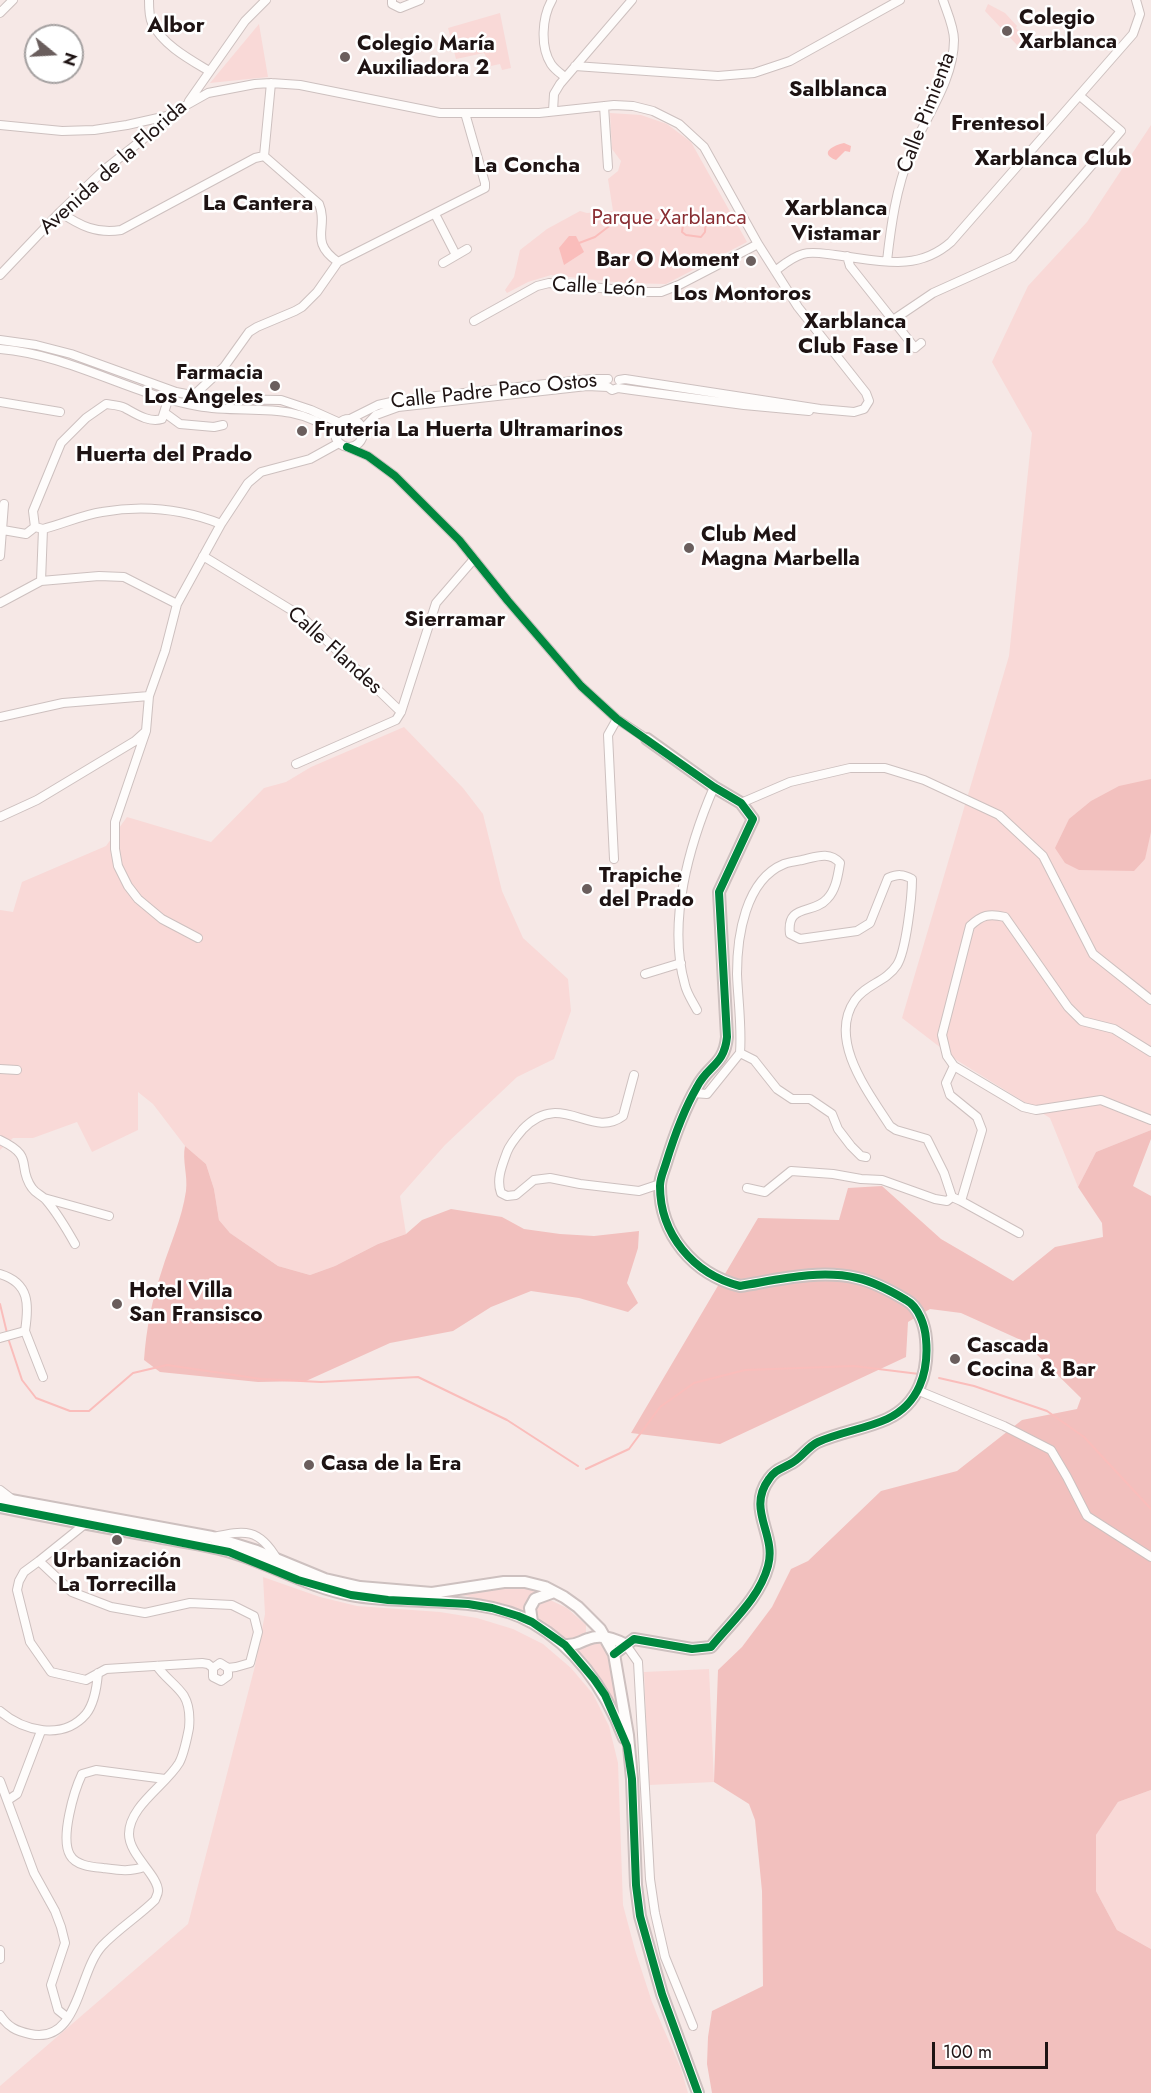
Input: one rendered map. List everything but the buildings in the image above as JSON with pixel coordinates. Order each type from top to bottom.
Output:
[{"type":"main road","points":[[614,1654],[634,1639],[692,1649],[711,1647],[751,1602],[769,1565],[770,1544],[759,1507],[760,1495],[770,1477],[778,1468],[791,1464],[811,1445],[834,1435],[885,1420],[895,1414],[919,1391],[925,1376],[927,1347],[919,1315],[911,1303],[883,1287],[858,1278],[830,1274],[740,1286],[725,1282],[686,1255],[663,1217],[660,1184],[675,1132],[698,1084],[719,1062],[726,1050],[719,892],[753,819],[741,802],[714,787],[647,739]]},
{"type":"main road","points":[[0,1498],[212,1537],[239,1544],[325,1579],[360,1587],[432,1593],[517,1582],[534,1584],[564,1597],[591,1619],[606,1637],[614,1654],[626,1724],[632,1779],[636,1885],[640,1916],[662,1994],[698,2093]]},
{"type":"main road","points":[[0,1508],[229,1552],[298,1580],[351,1595],[388,1600],[468,1604],[504,1611],[532,1622],[565,1645],[594,1678],[605,1695],[627,1746]]},
{"type":"main road","points":[[532,1622],[530,1608],[535,1599],[554,1592]]},
{"type":"main road","points":[[588,1638],[591,1619]]},
{"type":"main road","points":[[565,1645],[579,1644],[588,1638],[606,1637],[626,1645]]},
{"type":"street","points":[[0,13],[12,0]]},
{"type":"street","points":[[148,0],[151,22],[162,37],[209,71]]},
{"type":"street","points":[[392,0],[392,4],[400,8],[420,0]]},
{"type":"street","points":[[552,0],[545,21],[544,41],[551,65],[565,77]]},
{"type":"street","points":[[553,111],[554,94],[565,77],[632,0]]},
{"type":"street","points":[[575,66],[718,76],[754,73],[790,61],[900,0]]},
{"type":"street","name":"Calle Pimienta","points":[[887,261],[894,207],[910,155],[951,62],[954,38],[943,0]]},
{"type":"street","points":[[0,125],[43,130],[94,130],[158,119],[208,93],[271,83],[300,85],[433,112],[539,113],[624,105],[653,111],[670,119],[688,131],[708,152],[775,271],[801,254],[818,253],[900,263],[914,262],[928,258],[951,243],[1133,34],[1140,14],[1136,0]]},
{"type":"street","name":"Avenida de la Florida","points":[[0,275],[104,170],[185,106],[261,1]]},
{"type":"street","points":[[264,156],[271,83]]},
{"type":"street","points":[[893,320],[933,293],[1013,257],[1121,131],[1080,96]]},
{"type":"street","points":[[604,106],[608,167]]},
{"type":"street","points":[[193,396],[224,367],[249,332],[302,307],[317,292],[338,262],[475,194],[485,186],[465,113]]},
{"type":"street","points":[[60,212],[79,225],[92,230],[105,232],[121,230],[136,224],[255,158],[264,156]]},
{"type":"street","points":[[264,156],[319,204],[322,244],[325,252],[338,262]]},
{"type":"street","points":[[435,214],[456,255]]},
{"type":"street","name":"Calle León","points":[[474,321],[537,286],[549,283],[661,292],[758,244]]},
{"type":"street","points":[[443,263],[467,249]]},
{"type":"street","points":[[847,256],[850,266],[915,348],[921,343]]},
{"type":"street","name":"Calle Padre Paco Ostos","points":[[362,434],[376,415],[409,405],[587,387],[608,383],[614,376],[618,384],[625,379],[747,396],[819,410],[854,412],[864,409],[869,397],[798,307],[775,271]]},
{"type":"street","points":[[0,340],[36,345],[71,354],[165,389],[193,396],[224,400],[270,399],[291,402],[340,423]]},
{"type":"street","points":[[0,350],[27,353],[68,363],[168,400],[211,408],[285,410],[310,419],[335,433],[343,445],[368,456],[395,476],[459,540],[581,686],[617,719],[647,739]]},
{"type":"street","name":"Calle Padre Paco Ostos","points":[[348,420],[378,405],[400,400],[591,379],[608,383]]},
{"type":"street","points":[[34,527],[33,511],[60,443],[86,418],[106,404],[125,408],[136,415],[155,421],[162,419],[168,400]]},
{"type":"street","points":[[0,402],[60,412]]},
{"type":"street","points":[[165,413],[180,424],[214,427],[223,425]]},
{"type":"street","points":[[335,433],[340,423],[348,420],[357,422],[368,456]]},
{"type":"street","points":[[198,938],[162,919],[147,908],[128,886],[118,866],[115,849],[116,822],[147,731],[149,696],[165,651],[177,604],[221,524],[248,483],[261,472],[310,459],[343,445],[356,445],[362,434]]},
{"type":"street","points":[[0,556],[4,504]]},
{"type":"street","points":[[34,527],[43,529],[100,512],[121,510],[171,511],[200,516],[221,524]]},
{"type":"street","points":[[3,530],[26,534],[34,527]]},
{"type":"street","points":[[42,581],[43,529]]},
{"type":"street","name":"Calle Flandes","points":[[203,556],[301,616],[401,712]]},
{"type":"street","points":[[296,764],[396,720],[401,712],[436,603],[474,559]]},
{"type":"street","points":[[0,603],[42,581],[99,576],[124,577],[177,604]]},
{"type":"street","points":[[0,717],[63,703],[149,696]]},
{"type":"street","points":[[614,859],[608,735],[617,719]]},
{"type":"street","points":[[0,817],[37,800],[135,741],[147,731]]},
{"type":"street","points":[[741,802],[790,782],[850,768],[885,768],[924,780],[999,815],[1043,856],[1093,954],[1151,1000]]},
{"type":"street","points":[[697,1010],[685,987],[679,952],[682,885],[700,819],[714,787]]},
{"type":"street","points":[[693,1093],[706,1094],[740,1053],[742,1030],[737,973],[743,921],[751,895],[763,879],[783,864],[819,856],[835,857],[840,863],[832,893],[826,901],[820,906],[798,911],[792,918],[790,934],[800,939],[857,932],[870,923],[888,878],[896,874],[905,874],[912,879],[912,898],[898,963],[882,980],[868,986],[854,1001],[844,1032],[850,1055],[862,1083],[890,1126],[927,1139],[944,1173],[952,1197],[986,1213],[1019,1233]]},
{"type":"street","points":[[1151,1052],[1113,1029],[1082,1021],[1068,1007],[1005,917],[993,914],[980,916],[970,926],[942,1035],[946,1056],[954,1066],[1023,1107],[1036,1110],[1101,1100],[1151,1120]]},
{"type":"street","points":[[645,974],[681,963]]},
{"type":"street","points":[[740,1053],[754,1060],[777,1089],[792,1099],[810,1099],[832,1114],[838,1129],[851,1146],[861,1156],[866,1157]]},
{"type":"street","points":[[954,1066],[946,1083],[950,1095],[977,1117],[982,1130],[961,1202]]},
{"type":"street","points":[[0,1069],[17,1070]]},
{"type":"street","points":[[634,1075],[623,1116],[614,1122],[590,1121],[563,1113],[549,1113],[534,1118],[508,1148],[498,1182],[501,1193],[507,1196],[516,1195],[534,1180],[550,1178],[639,1191],[660,1184]]},
{"type":"street","points":[[0,1140],[20,1152],[30,1185],[62,1220],[75,1244]]},
{"type":"street","points":[[747,1188],[765,1192],[791,1171],[882,1180],[935,1199],[947,1201],[952,1197]]},
{"type":"street","points":[[44,1198],[109,1216]]},
{"type":"street","points":[[0,1274],[20,1284],[26,1295],[28,1313],[25,1331],[43,1377]]},
{"type":"street","points":[[0,1338],[25,1331]]},
{"type":"street","points":[[919,1391],[1004,1425],[1051,1449],[1087,1516],[1151,1557]]},
{"type":"street","points":[[0,1490],[14,1501]]},
{"type":"street","points":[[85,1524],[24,1572],[17,1590],[30,1642],[51,1672],[86,1680],[106,1669],[202,1663],[213,1668]]},
{"type":"street","points":[[39,1561],[72,1592],[111,1607],[145,1614],[190,1604],[232,1605],[254,1616],[258,1632],[250,1663],[228,1668],[220,1663],[213,1668]]},
{"type":"street","points":[[626,1645],[638,1662],[650,1879],[655,1914],[665,1957],[693,2026]]},
{"type":"street","points":[[171,1682],[168,1672],[179,1664]]},
{"type":"street","points":[[0,2015],[7,2025],[19,2032],[38,2036],[57,2031],[68,2018],[93,1959],[102,1946],[155,1900],[158,1891],[155,1882],[133,1849],[129,1835],[131,1823],[139,1808],[179,1763],[189,1730],[190,1715],[184,1696],[157,1666]]},
{"type":"street","points":[[213,1668],[213,1677],[221,1681],[228,1676],[228,1668]]},
{"type":"street","points":[[0,1711],[22,1725],[41,1731],[61,1729],[87,1713],[98,1673]]},
{"type":"street","points":[[8,1800],[17,1794],[41,1731]]},
{"type":"street","points":[[144,1867],[133,1871],[93,1867],[77,1862],[69,1854],[67,1824],[82,1774],[96,1770],[165,1779]]},
{"type":"street","points":[[0,1781],[34,1873],[61,1927],[65,1943],[51,1984],[58,2010],[68,2018]]},
{"type":"street","points":[[0,1950],[0,1959]]},
{"type":"green space","points":[[988,4],[1005,13],[1025,37],[1017,45],[985,11]]},
{"type":"green space","points":[[500,13],[511,68],[502,70],[500,64],[491,66],[484,53],[456,59],[448,28]]},
{"type":"green space","points":[[259,24],[268,77],[210,83]]},
{"type":"green space","name":"Parque Xarblanca","points":[[610,113],[641,115],[667,124],[691,142],[747,242],[666,284],[624,283],[551,275],[528,282],[507,293],[505,290],[514,277],[520,250],[547,229],[580,211],[587,213],[613,211],[608,179],[618,171],[621,161],[612,149]]},
{"type":"green space","points":[[1151,125],[1151,1130],[1096,1152],[1078,1187],[1050,1118],[958,1061],[902,1018],[1009,656],[1032,433],[992,362],[1028,286],[1087,222]]},
{"type":"green space","points":[[404,727],[463,788],[483,814],[502,891],[523,938],[568,979],[571,1011],[554,1059],[517,1077],[445,1145],[400,1196],[406,1234],[378,1244],[335,1266],[310,1275],[278,1266],[230,1233],[219,1220],[214,1189],[206,1164],[185,1146],[153,1104],[138,1092],[138,1130],[92,1152],[77,1122],[33,1138],[13,1138],[0,1150],[0,910],[13,912],[22,882],[106,846],[127,817],[211,842],[264,788],[286,782],[311,767]]},
{"type":"green space","points":[[263,1577],[320,1597],[357,1606],[440,1612],[477,1618],[513,1629],[543,1644],[571,1668],[593,1694],[609,1726],[618,1763],[623,1905],[652,2002],[681,2069],[688,2093],[0,2093],[0,2086],[188,1924],[255,1666],[265,1614]]},
{"type":"green space","points":[[504,1588],[525,1588],[539,1592],[524,1611],[504,1604],[461,1595]]},
{"type":"green space","points":[[548,1599],[567,1608],[586,1625],[586,1632],[581,1639],[569,1640],[537,1619],[535,1607],[537,1603]]},
{"type":"green space","points":[[596,1641],[606,1651],[610,1660],[615,1680],[617,1706],[600,1677],[577,1651],[586,1644]]},
{"type":"green space","points":[[709,1669],[714,1782],[649,1785],[644,1672]]},
{"type":"green space","points":[[1151,1790],[1151,1949],[1117,1930],[1096,1891],[1096,1835],[1118,1802]]},
{"type":"shaded area","points":[[844,143],[851,146],[850,152],[845,151],[836,160],[828,155],[832,147]]},
{"type":"shaded area","points":[[569,236],[576,236],[584,252],[564,265],[559,248]]},
{"type":"shaded area","points":[[1151,779],[1151,832],[1145,859],[1134,871],[1079,870],[1065,863],[1055,848],[1069,819],[1091,801],[1119,786]]},
{"type":"shaded area","points":[[1151,1130],[1151,1139],[1133,1186],[1151,1196],[1151,1790],[1118,1802],[1096,1835],[1096,1891],[1117,1930],[1151,1949],[1151,2093],[712,2093],[707,2064],[712,2011],[763,1986],[762,1891],[755,1820],[749,1804],[714,1782],[718,1670],[742,1647],[772,1607],[791,1569],[808,1561],[881,1491],[957,1471],[1022,1420],[1077,1409],[1081,1398],[1023,1341],[961,1313],[930,1309],[908,1322],[906,1357],[720,1444],[631,1433],[758,1218],[839,1220],[848,1188],[882,1186],[941,1239],[1013,1281],[1055,1247],[1103,1237],[1102,1223],[1078,1187],[1096,1152]]},
{"type":"shaded area","points":[[185,1146],[206,1164],[214,1189],[219,1220],[230,1233],[278,1266],[310,1275],[335,1266],[378,1244],[406,1234],[422,1220],[451,1209],[502,1217],[524,1229],[560,1234],[594,1236],[639,1231],[638,1248],[627,1283],[638,1303],[628,1312],[579,1298],[531,1291],[491,1307],[453,1331],[390,1343],[306,1381],[258,1382],[160,1372],[144,1360],[145,1349],[155,1292],[184,1201]]},
{"type":"waterway","points":[[579,243],[595,237],[621,217],[643,212],[656,220],[683,225],[682,232],[686,235],[701,237],[705,232],[706,219],[704,215],[688,213],[684,216],[683,225]]},
{"type":"waterway","points":[[0,1304],[7,1333]]},
{"type":"waterway","points":[[8,1338],[22,1380],[36,1398],[70,1411],[89,1411],[133,1373],[167,1365],[261,1379],[321,1382],[418,1377],[507,1420],[578,1466]]},
{"type":"waterway","points":[[586,1469],[629,1449],[660,1407],[694,1383],[745,1370],[854,1366],[919,1374]]},
{"type":"waterway","points":[[939,1378],[974,1386],[1047,1411],[1084,1437],[1151,1509]]},
{"type":"cycle path","points":[[347,447],[368,456],[395,476],[459,540],[581,686],[617,719],[714,787],[741,803],[753,819],[719,892],[727,1037],[725,1047],[723,1054],[701,1080],[687,1105],[661,1180],[662,1204],[673,1236],[694,1262],[723,1280],[740,1286],[813,1275],[843,1276],[870,1282],[911,1303],[918,1312],[924,1328],[926,1363],[920,1386],[907,1405],[887,1419],[818,1442],[769,1479],[760,1501],[770,1554],[764,1578],[744,1610],[711,1647],[692,1649],[634,1639],[614,1654]]},
{"type":"cycle path","points":[[0,1507],[229,1552],[298,1580],[351,1595],[492,1608],[532,1622],[565,1645],[605,1695],[627,1746],[632,1779],[636,1885],[640,1916],[662,1994],[698,2093]]},
{"type":"place","name":"Colegio Xarblanca","points":[[1007,31]]},
{"type":"place","name":"Colegio María Auxiliadora 2","points":[[345,57]]},
{"type":"place","name":"Bar O Moment","points":[[751,261]]},
{"type":"place","name":"Farmacia Los Angeles","points":[[275,386]]},
{"type":"place","name":"Fruteria La Huerta Ultramarinos","points":[[302,431]]},
{"type":"place","name":"Club Med Magna Marbella","points":[[689,548]]},
{"type":"place","name":"Trapiche del Prado","points":[[587,889]]},
{"type":"place","name":"Hotel Villa San Fransisco","points":[[117,1304]]},
{"type":"place","name":"Cascada Cocina & Bar","points":[[955,1359]]},
{"type":"place","name":"Casa de la Era","points":[[309,1465]]},
{"type":"place","name":"Urbanización La Torrecilla","points":[[117,1540]]},
{"type":"district","name":"Albor","points":[[176,27]]},
{"type":"district","name":"Salblanca","points":[[838,91]]},
{"type":"district","name":"Frentesol","points":[[998,125]]},
{"type":"district","name":"Xarblanca Club","points":[[1053,160]]},
{"type":"district","name":"La Concha","points":[[527,167]]},
{"type":"district","name":"La Cantera","points":[[258,205]]},
{"type":"district","name":"Xarblanca Vistamar","points":[[836,222]]},
{"type":"district","name":"Los Montoros","points":[[742,295]]},
{"type":"district","name":"Xarblanca Club Fase I","points":[[855,336]]},
{"type":"district","name":"Huerta del Prado","points":[[164,456]]},
{"type":"district","name":"Sierramar","points":[[455,621]]}]
